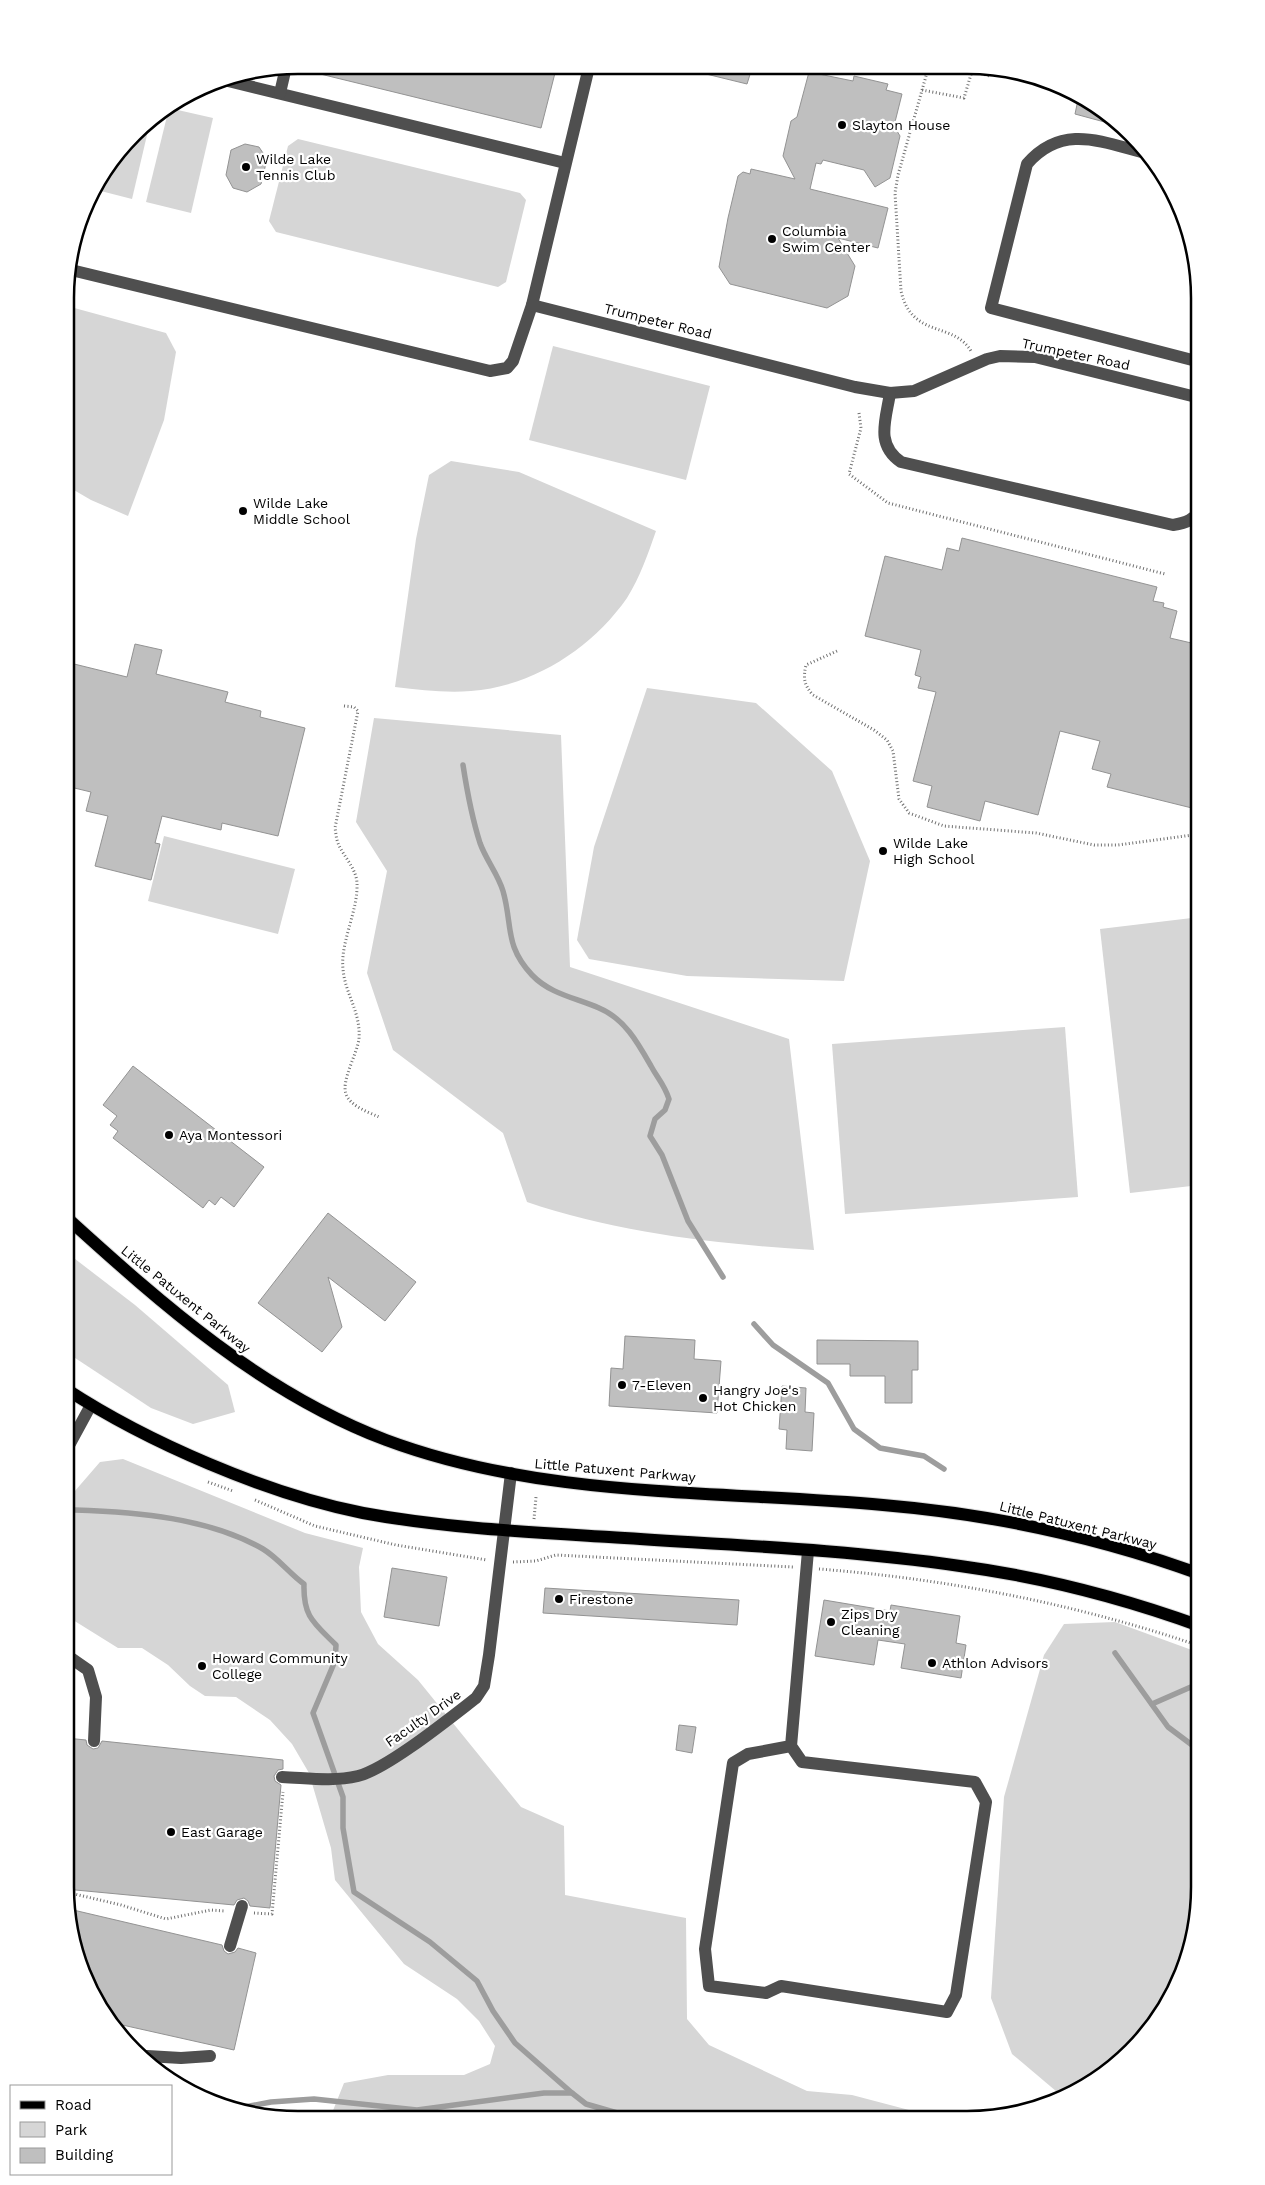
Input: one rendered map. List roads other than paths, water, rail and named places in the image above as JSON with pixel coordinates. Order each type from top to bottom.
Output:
[{"type":"main road","name":"Little Patuxent Parkway","points":[[74,1224],[148,1291],[214,1344],[263,1378],[326,1412],[384,1439],[443,1459],[511,1473],[603,1486],[866,1503],[962,1514],[1036,1527],[1114,1546],[1191,1571]]},
{"type":"main road","points":[[74,1394],[168,1445],[230,1471],[295,1494],[361,1512],[503,1530],[808,1551],[960,1566],[1025,1577],[1099,1595],[1191,1623]]},
{"type":"street","points":[[280,93],[284,74]]},
{"type":"street","points":[[76,271],[490,371],[507,368],[513,361],[532,305],[587,74]]},
{"type":"street","points":[[235,83],[565,164]]},
{"type":"street","points":[[1137,151],[1087,139],[1070,138],[1056,142],[1036,154],[1027,164],[991,308],[1191,360]]},
{"type":"street","name":"Trumpeter Road","points":[[532,305],[855,388],[890,393],[914,391],[987,359],[1016,355],[1035,357],[1191,396]]},
{"type":"street","points":[[890,393],[884,436],[885,447],[901,462],[1174,525],[1186,523],[1191,520]]},
{"type":"street","points":[[74,1436],[91,1405]]},
{"type":"street","name":"Faculty Drive","points":[[285,1777],[321,1780],[360,1776],[395,1756],[476,1698],[484,1686],[494,1627],[503,1530],[511,1473]]},
{"type":"street","points":[[791,1746],[748,1754],[733,1762],[705,1949],[709,1986],[766,1993],[781,1986],[947,2012],[956,1996],[986,1802],[975,1782],[802,1762],[791,1746],[808,1551]]},
{"type":"street","points":[[74,1660],[88,1670],[96,1696],[94,1740]]},
{"type":"street","points":[[230,1946],[241,1909]]},
{"type":"street","points":[[150,2056],[182,2058],[210,2056]]},
{"type":"waterway","points":[[463,765],[477,834],[503,891],[511,935],[517,954],[532,975],[547,987],[599,1008],[616,1018],[641,1049],[663,1085],[669,1099],[665,1110],[655,1119],[650,1136],[662,1155],[688,1221],[723,1277]]},
{"type":"waterway","points":[[754,1324],[773,1345],[828,1383],[854,1429],[880,1448],[924,1456],[944,1469]]},
{"type":"waterway","points":[[75,1510],[147,1515],[220,1530],[263,1549],[304,1584],[305,1604],[311,1619],[336,1645],[335,1661],[313,1713],[343,1797],[343,1828],[354,1892],[430,1942],[477,1981],[493,2011],[515,2043],[572,2093]]},
{"type":"waterway","points":[[1115,1653],[1168,1727],[1191,1744]]},
{"type":"waterway","points":[[1152,1704],[1191,1687]]},
{"type":"waterway","points":[[249,2106],[271,2102],[314,2099],[417,2110],[544,2093],[572,2093],[586,2104],[610,2111]]},
{"type":"place","name":"Slayton House","points":[[842,125]]},
{"type":"place","name":"Wilde Lake Tennis Club","points":[[246,167]]},
{"type":"place","name":"Columbia Swim Center","points":[[772,239]]},
{"type":"place","name":"Wilde Lake Middle School","points":[[243,511]]},
{"type":"place","name":"Wilde Lake High School","points":[[883,851]]},
{"type":"place","name":"Aya Montessori","points":[[169,1135]]},
{"type":"place","name":"7-Eleven","points":[[622,1385]]},
{"type":"place","name":"Hangry Joe's Hot Chicken","points":[[703,1398]]},
{"type":"place","name":"Firestone","points":[[559,1599]]},
{"type":"place","name":"Zips Dry Cleaning","points":[[831,1622]]},
{"type":"place","name":"Athlon Advisors","points":[[932,1663]]},
{"type":"place","name":"Howard Community College","points":[[202,1666]]},
{"type":"place","name":"East Garage","points":[[171,1832]]}]
